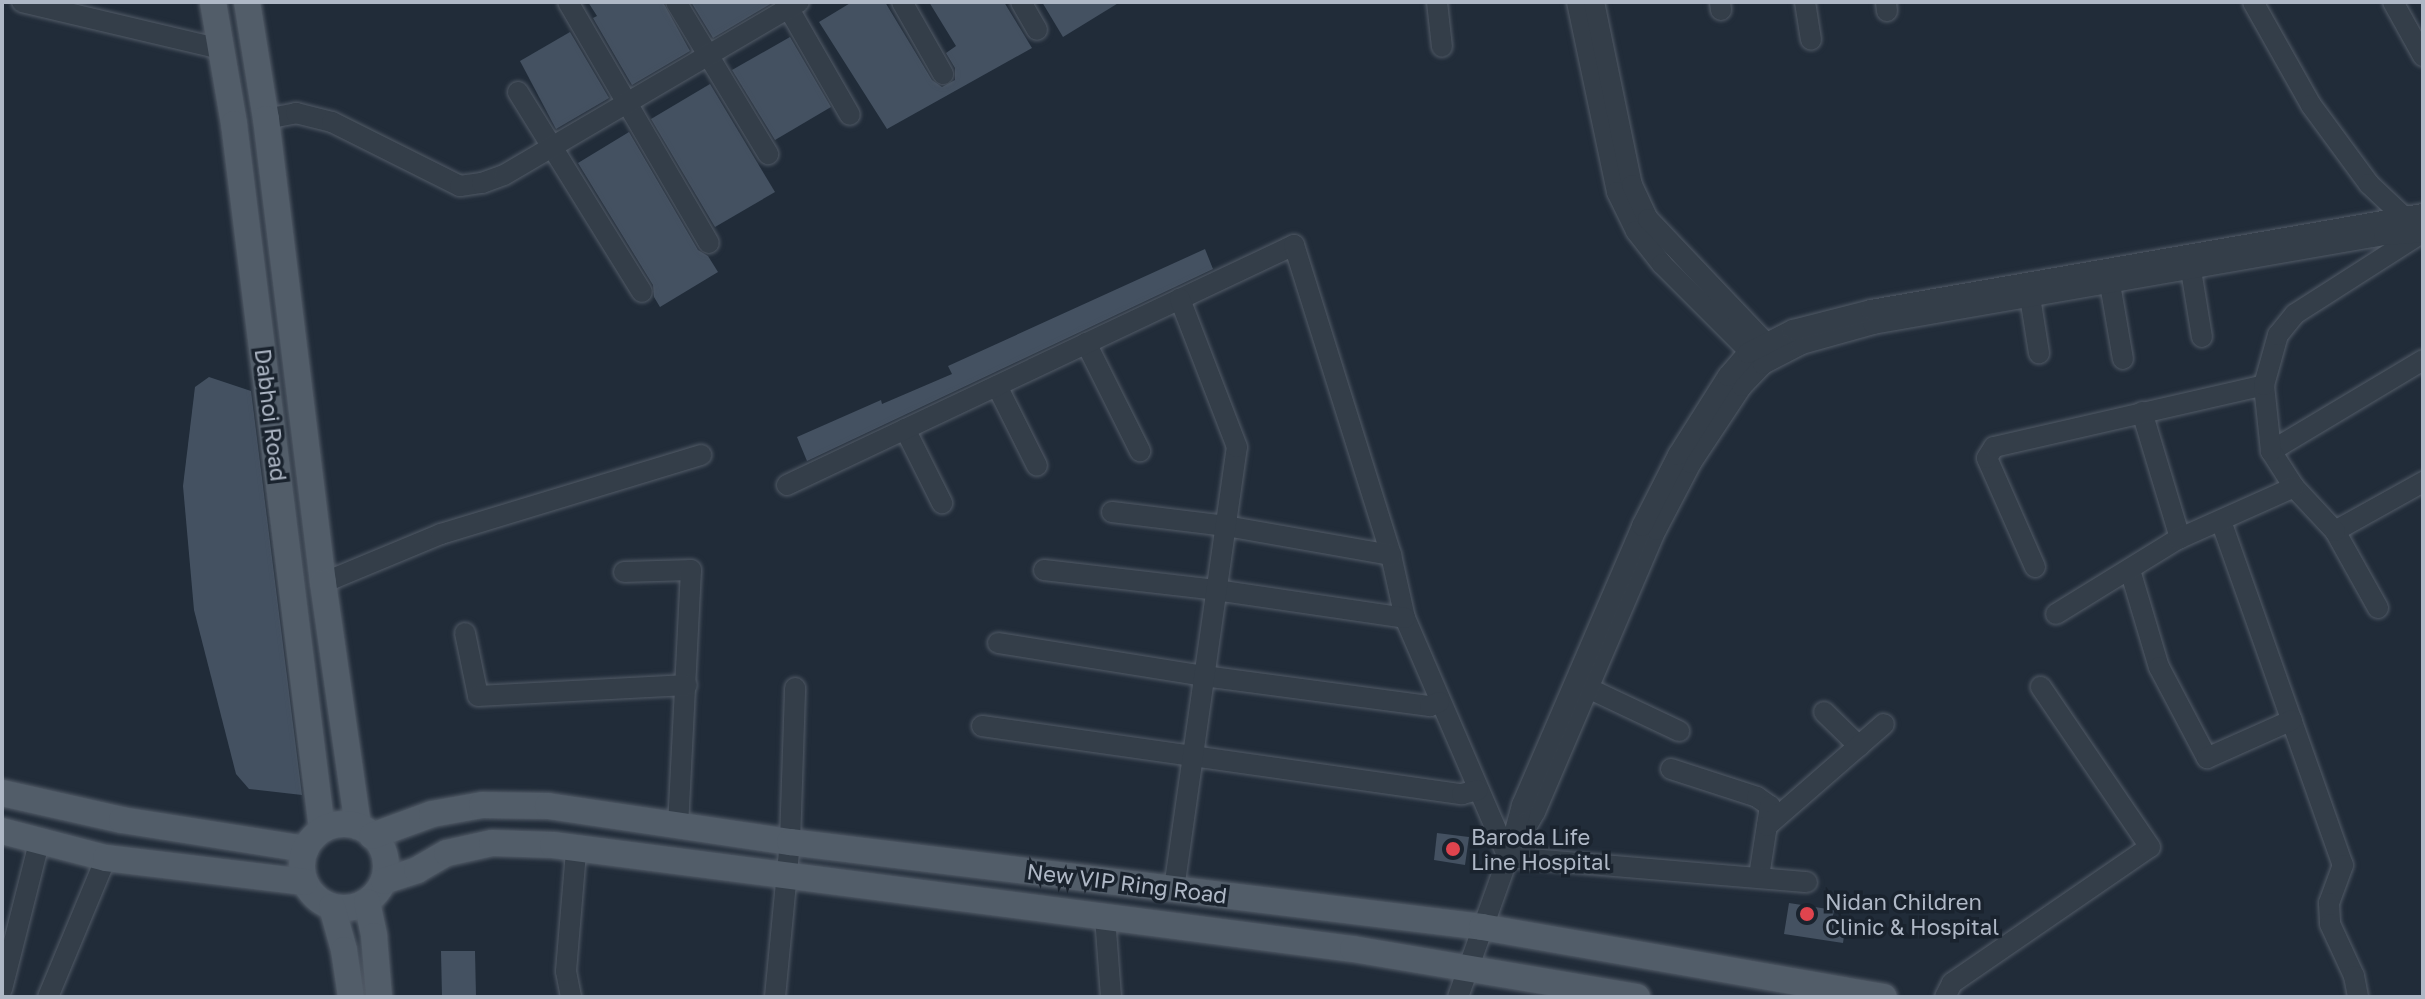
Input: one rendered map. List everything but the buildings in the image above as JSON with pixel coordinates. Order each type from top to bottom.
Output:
[{"type":"main road","name":"Dabhoi Road","points":[[213,2],[234,124],[314,839]]},
{"type":"main road","name":"Dabhoi Road","points":[[247,2],[266,119],[323,583],[365,831]]},
{"type":"main road","points":[[2,793],[122,820],[314,839],[339,824],[365,831],[384,854],[384,881],[367,902],[356,907],[332,907],[321,902],[305,882],[302,869],[314,839]]},
{"type":"main road","name":"New VIP Ring Road","points":[[365,831],[482,805],[548,806],[790,842],[1482,927],[1884,997]]},
{"type":"main road","points":[[2,831],[106,858],[305,882]]},
{"type":"main road","name":"New VIP Ring Road","points":[[384,881],[417,870],[447,853],[492,843],[553,845],[576,851],[1353,949],[1637,997]]},
{"type":"main road","points":[[367,902],[379,996]]},
{"type":"main road","points":[[332,907],[350,989]]},
{"type":"street","points":[[22,2],[221,49]]},
{"type":"street","points":[[568,2],[709,243]]},
{"type":"street","points":[[676,2],[768,154]]},
{"type":"street","points":[[902,2],[943,74]]},
{"type":"street","points":[[1021,2],[1037,30]]},
{"type":"street","points":[[1437,2],[1442,47]]},
{"type":"street","points":[[1577,2],[1617,192],[1636,231],[1662,264],[1763,354]]},
{"type":"street","points":[[1594,2],[1632,185],[1648,219],[1763,354]]},
{"type":"street","points":[[1805,2],[1811,40]]},
{"type":"street","points":[[2253,2],[2311,105],[2369,184],[2419,220]]},
{"type":"street","points":[[2393,2],[2423,56]]},
{"type":"street","points":[[266,119],[296,113],[332,122],[460,186],[504,175],[791,4],[850,115]]},
{"type":"street","points":[[518,92],[642,292]]},
{"type":"street","points":[[1458,997],[1508,857],[1522,805],[1642,526],[1678,455],[1728,376],[1793,330],[1871,310],[2190,262],[2419,220]]},
{"type":"street","points":[[2378,608],[2335,531],[2294,487],[2271,451],[2264,385],[2278,335],[2295,314],[2419,220]]},
{"type":"street","points":[[787,485],[1294,245],[1391,555],[1405,618],[1508,857]]},
{"type":"street","points":[[1508,857],[1535,812],[1656,530],[1691,463],[1763,354],[1873,324],[2110,284],[2190,262]]},
{"type":"street","points":[[2190,262],[2202,337]]},
{"type":"street","points":[[2110,284],[2123,359]]},
{"type":"street","points":[[2030,297],[2039,353]]},
{"type":"street","points":[[1174,889],[1237,447],[1180,299]]},
{"type":"street","points":[[1086,343],[1140,451]]},
{"type":"street","points":[[2271,451],[2423,360]]},
{"type":"street","points":[[2035,567],[1987,458],[1994,447],[2264,385]]},
{"type":"street","points":[[997,386],[1037,466]]},
{"type":"street","points":[[2142,412],[2180,538]]},
{"type":"street","points":[[905,429],[942,503]]},
{"type":"street","points":[[323,583],[441,534],[701,455]]},
{"type":"street","points":[[2335,531],[2423,482]]},
{"type":"street","points":[[2056,614],[2180,538],[2294,487]]},
{"type":"street","points":[[1112,512],[1226,526],[1391,555]]},
{"type":"street","points":[[2221,521],[2343,865],[2329,903],[2330,924],[2354,976],[2358,997]]},
{"type":"street","points":[[624,572],[691,570],[678,826]]},
{"type":"street","points":[[1044,570],[1216,590],[1405,618]]},
{"type":"street","points":[[2130,570],[2159,667],[2207,758],[2292,720]]},
{"type":"street","points":[[465,633],[478,696],[687,685]]},
{"type":"street","points":[[998,643],[1204,676],[1430,706],[1439,702]]},
{"type":"street","points":[[1945,997],[1952,983],[2150,847],[2041,687]]},
{"type":"street","points":[[775,997],[790,842],[795,688]]},
{"type":"street","points":[[1588,688],[1679,731]]},
{"type":"street","points":[[1824,712],[1859,746]]},
{"type":"street","points":[[1767,826],[1884,724]]},
{"type":"street","points":[[982,726],[1193,753],[1462,794],[1478,790]]},
{"type":"street","points":[[1671,769],[1764,800],[1770,806],[1759,876]]},
{"type":"street","points":[[2,989],[40,839]]},
{"type":"street","points":[[571,997],[566,971],[576,851]]},
{"type":"street","points":[[1508,857],[1807,882]]},
{"type":"street","points":[[48,997],[106,858]]},
{"type":"street","points":[[1105,917],[1111,997]]},
{"type":"place","name":"Baroda Life Line Hospital","points":[[1453,849]]},
{"type":"place","name":"Nidan Children Clinic & Hospital","points":[[1807,914]]}]
